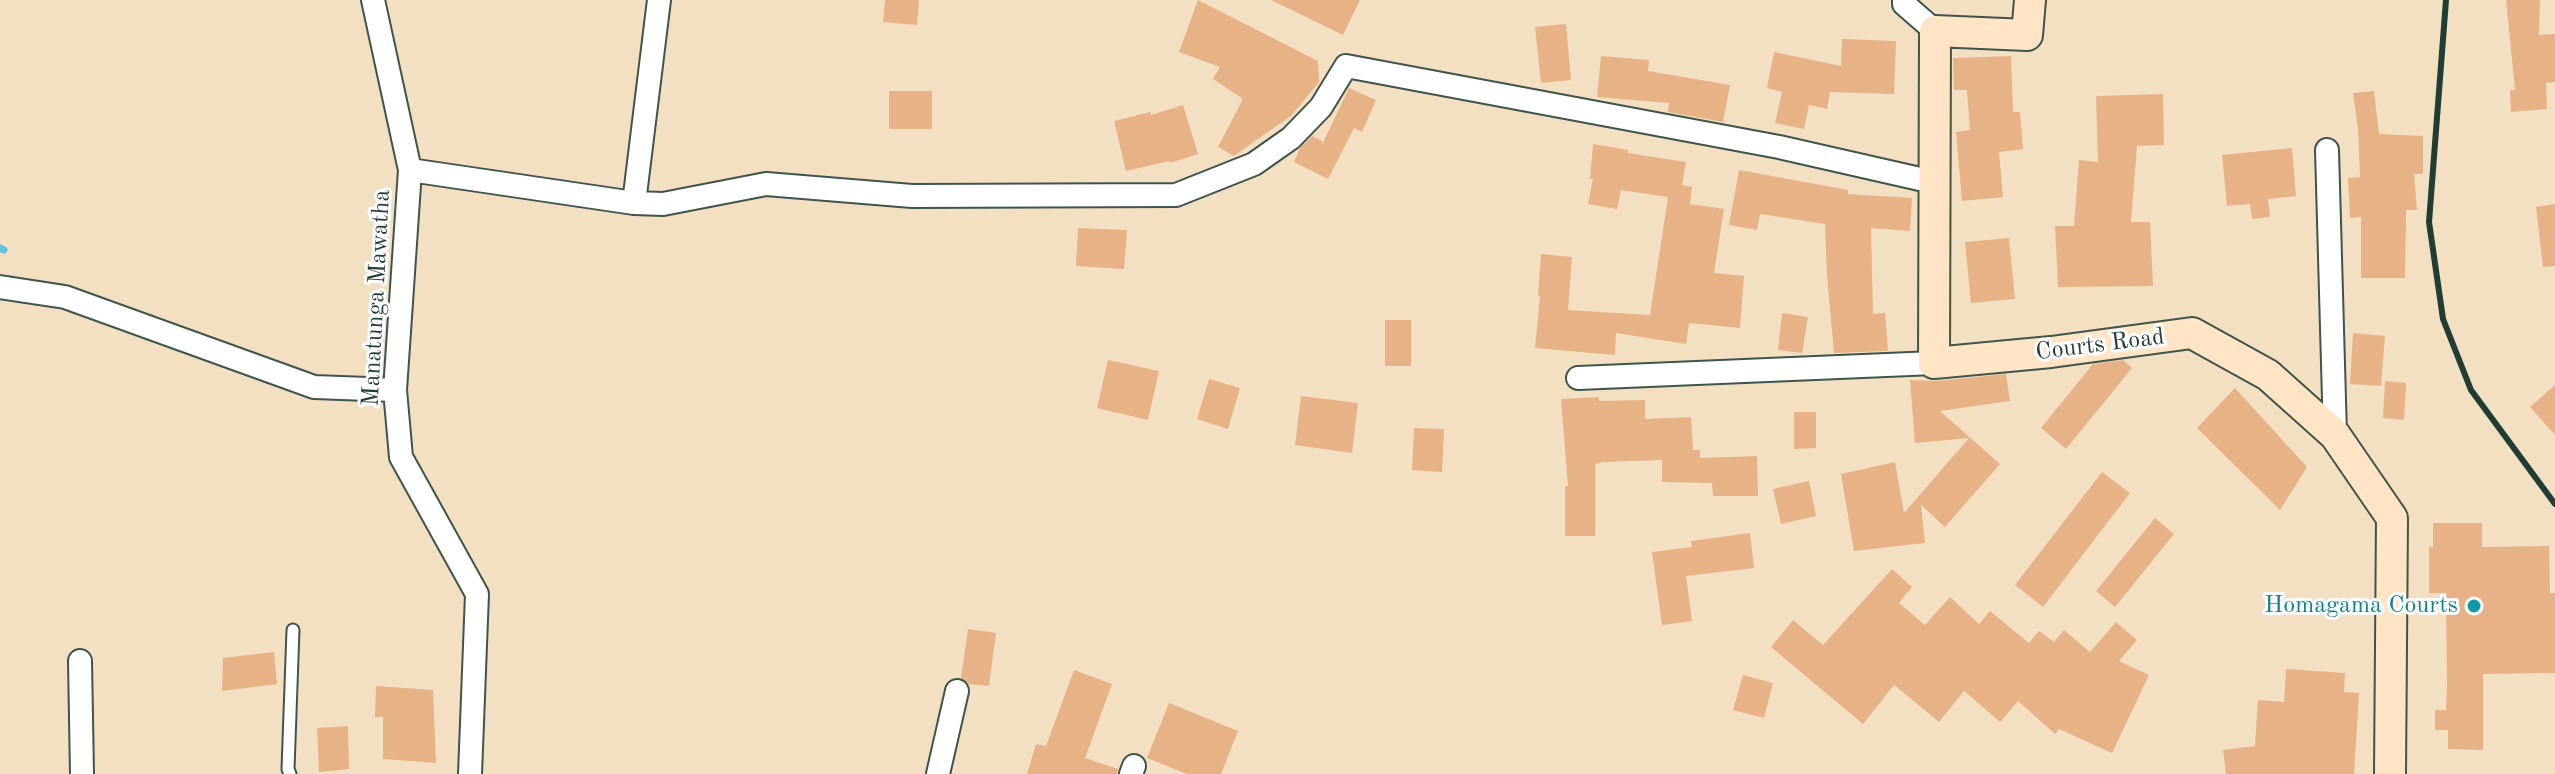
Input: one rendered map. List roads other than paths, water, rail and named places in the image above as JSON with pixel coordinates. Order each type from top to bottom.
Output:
[{"type":"street","name":"Manatunga Mawatha","points":[[373,0],[410,170],[395,390],[401,457],[477,594],[470,774]]},
{"type":"street","points":[[634,203],[659,0]]},
{"type":"street","points":[[1904,0],[1904,4],[1935,31],[2027,35],[2030,0]]},
{"type":"street","points":[[1578,378],[1934,363],[1935,31]]},
{"type":"street","points":[[410,170],[634,203],[663,204],[766,184],[912,196],[1176,195],[1254,164],[1291,138],[1321,107],[1346,66],[1779,147],[1933,182]]},
{"type":"street","points":[[2327,150],[2335,435]]},
{"type":"street","points":[[0,287],[65,297],[314,387],[395,390]]},
{"type":"street","name":"Courts Road","points":[[1934,363],[2051,352],[2192,333],[2268,375],[2335,435],[2392,518],[2390,774]]},
{"type":"street","points":[[80,661],[82,774]]},
{"type":"street","points":[[938,774],[957,691]]},
{"type":"lane","points":[[290,774],[293,630]]},
{"type":"waterway","points":[[0,248],[4,250]]},
{"type":"railway","points":[[2446,0],[2429,222],[2443,319],[2471,390],[2555,504]]},
{"type":"place","name":"Homagama Courts","points":[[2474,606]]}]
